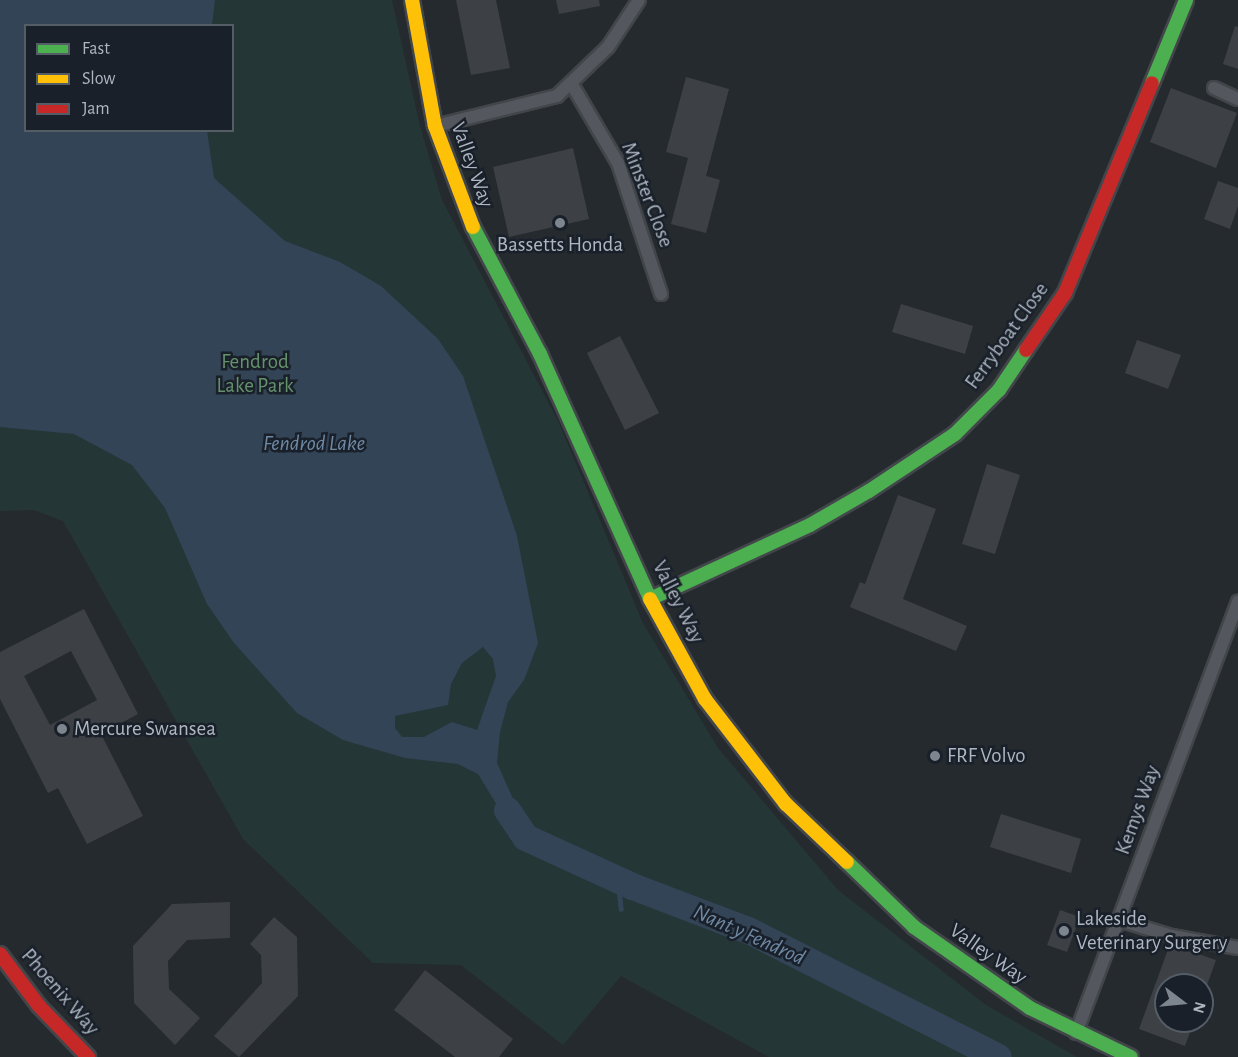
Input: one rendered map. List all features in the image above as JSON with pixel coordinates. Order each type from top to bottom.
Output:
[{"type":"street","name":"Valley Way","points":[[412,0],[435,126],[474,231],[540,354],[650,599],[705,699],[744,754],[835,856],[949,954],[1076,1033],[1131,1057]]},
{"type":"street","points":[[435,126],[557,96],[608,47],[639,0]]},
{"type":"street","name":"Ferryboat Close","points":[[650,599],[810,525],[869,491],[955,434],[999,390],[1065,293],[1186,0]]},
{"type":"street","name":"Minster Close","points":[[571,83],[618,163],[661,294]]},
{"type":"street","points":[[1214,88],[1238,99]]},
{"type":"street","name":"Kemys Way","points":[[1076,1033],[1238,601]]},
{"type":"street","points":[[1119,920],[1172,936],[1238,948]]},
{"type":"street","name":"Phoenix Way","points":[[0,954],[39,1006],[88,1057]]},
{"type":"green space","name":"Fendrod Lake Park","points":[[0,0],[392,0],[420,126],[442,200],[559,423],[643,623],[718,748],[838,890],[986,1005],[1077,1057],[769,1057],[621,976],[563,1045],[461,965],[373,963],[243,839],[63,521],[34,510],[0,511]]},
{"type":"water","name":"Fendrod Lake","points":[[0,0],[215,0],[212,24],[24,24],[24,132],[207,132],[214,178],[285,241],[340,262],[381,286],[438,339],[463,376],[517,536],[538,643],[524,680],[508,702],[500,732],[497,763],[514,801],[507,810],[500,810],[478,774],[458,764],[405,758],[343,740],[297,713],[234,643],[207,604],[165,508],[132,465],[74,434],[0,427]],"holes":[[[483,647],[493,659],[496,676],[477,730],[452,722],[424,737],[402,737],[395,728],[395,716],[448,705],[451,684],[462,663]]]},
{"type":"building","points":[[456,0],[496,0],[510,68],[471,75]]},
{"type":"building","points":[[556,0],[599,0],[600,6],[559,14]]},
{"type":"building","points":[[1235,26],[1238,27],[1238,69],[1223,64]]},
{"type":"building","points":[[686,77],[729,89],[706,176],[720,180],[706,233],[671,224],[688,158],[666,152]]},
{"type":"building","points":[[1171,88],[1237,113],[1216,168],[1150,142]]},
{"type":"building","points":[[573,148],[589,219],[509,237],[493,167]]},
{"type":"building","points":[[1218,181],[1238,188],[1238,206],[1230,229],[1204,219]]},
{"type":"building","points":[[901,304],[973,326],[965,354],[892,332]]},
{"type":"building","points":[[620,336],[659,413],[625,430],[587,353]]},
{"type":"building","points":[[1137,340],[1181,355],[1168,389],[1125,373]]},
{"type":"building","points":[[987,464],[1020,475],[995,554],[962,544]]},
{"type":"building","points":[[898,495],[936,509],[903,599],[967,626],[956,651],[850,607],[860,582],[865,584]]},
{"type":"building","name":"Mercure Swansea","points":[[84,609],[138,714],[101,734],[143,816],[87,844],[58,788],[48,793],[0,699],[0,652]],"holes":[[[71,651],[97,700],[50,725],[24,676]]]},
{"type":"building","points":[[1001,814],[1081,839],[1071,873],[990,847]]},
{"type":"building","points":[[230,902],[230,938],[187,940],[168,961],[169,989],[200,1018],[175,1045],[134,1003],[133,946],[172,904]]},
{"type":"building","name":"Lakeside Veterinary Surgery","points":[[1060,910],[1080,917],[1067,952],[1047,945]]},
{"type":"building","points":[[274,917],[297,937],[298,996],[239,1057],[214,1036],[262,983],[261,955],[250,944]]},
{"type":"building","points":[[1170,944],[1216,960],[1211,973],[1159,973]]},
{"type":"building","points":[[425,970],[513,1039],[499,1057],[455,1057],[394,1010]]},
{"type":"building","points":[[1154,988],[1154,1033],[1190,1033],[1185,1046],[1139,1029]]},
{"type":"waterway","name":"Nant y Fendrod","points":[[507,810],[525,837],[632,886],[748,930],[998,1057]]},
{"type":"waterway","points":[[618,879],[621,909]]},
{"type":"traffic: fast","points":[[1152,83],[1186,0]]},
{"type":"traffic: fast","points":[[473,227],[540,354],[650,599]]},
{"type":"traffic: fast","points":[[650,599],[810,525],[869,491],[955,434],[999,390],[1026,350]]},
{"type":"traffic: fast","points":[[847,862],[914,927],[1030,1008],[1131,1057]]},
{"type":"traffic: slow","points":[[412,0],[435,126],[473,227]]},
{"type":"traffic: slow","points":[[650,599],[705,699],[786,804],[847,862]]},
{"type":"traffic: jam","points":[[1026,350],[1065,293],[1152,83]]},
{"type":"traffic: jam","points":[[0,954],[39,1006],[88,1057]]},
{"type":"place","name":"Bassetts Honda","points":[[560,223]]},
{"type":"place","name":"Mercure Swansea","points":[[62,729]]},
{"type":"place","name":"FRF Volvo","points":[[935,756]]},
{"type":"place","name":"Lakeside Veterinary Surgery","points":[[1064,931]]}]
